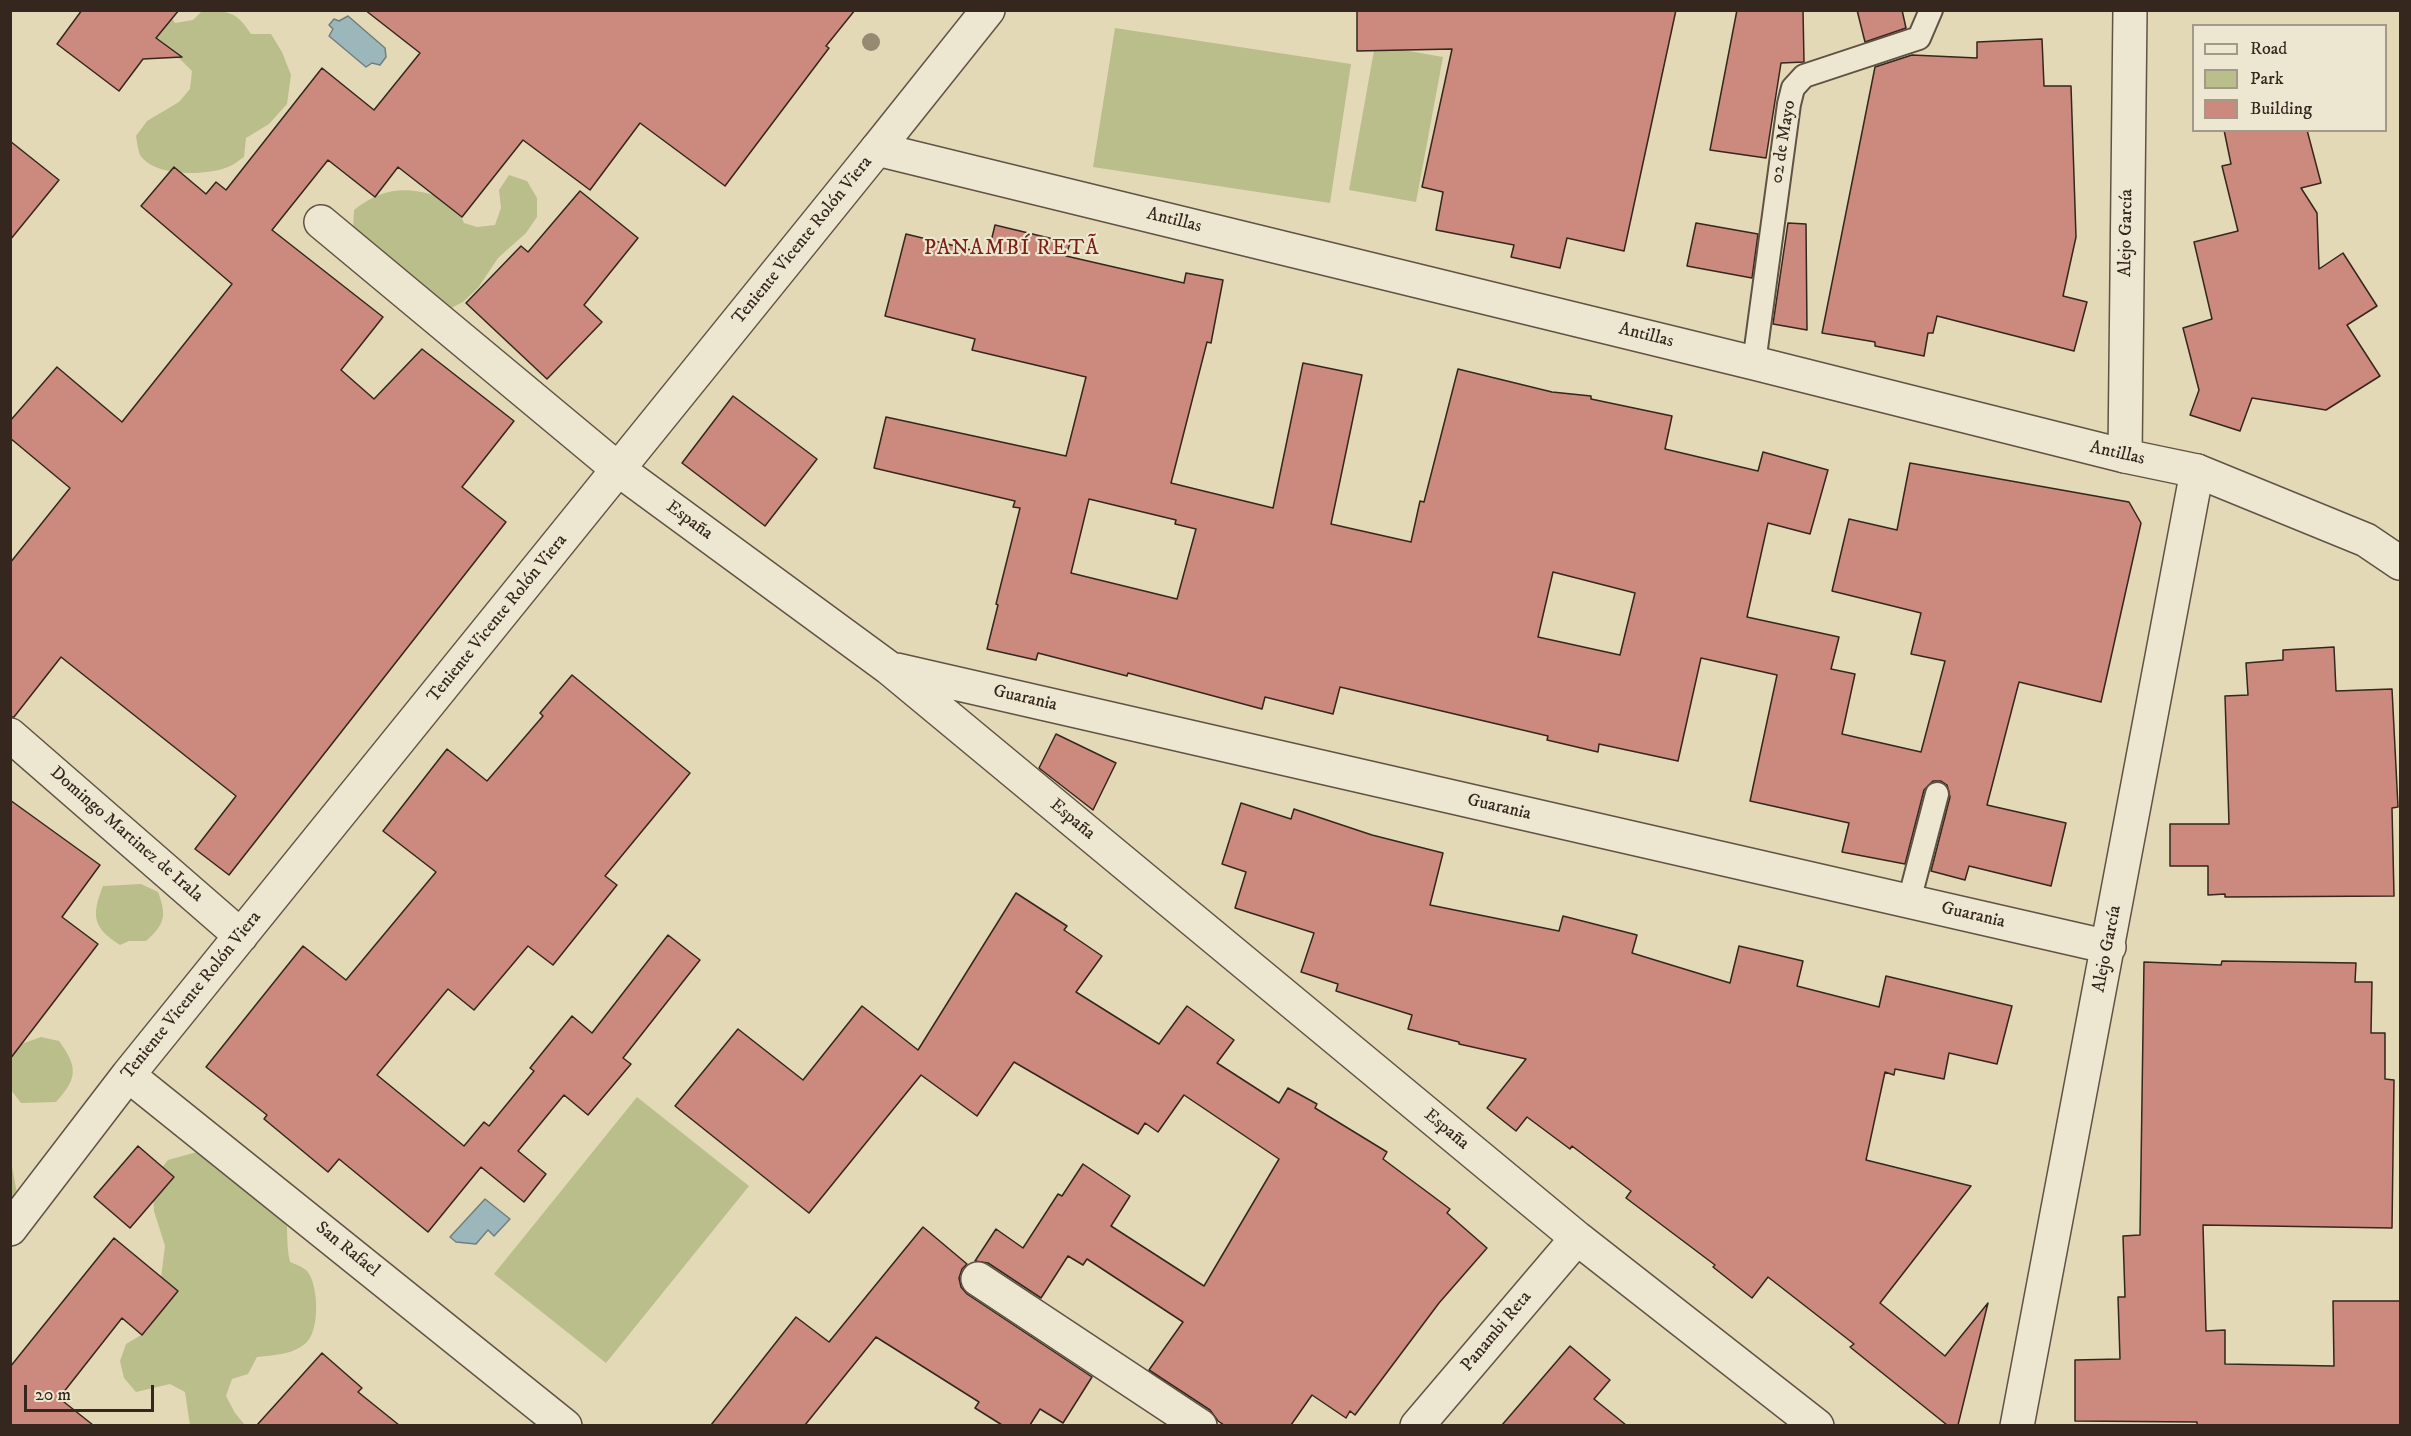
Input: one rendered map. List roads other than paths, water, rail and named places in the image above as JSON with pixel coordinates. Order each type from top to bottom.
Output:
[{"type":"street","name":"Teniente Vicente Rolón Viera","points":[[10,1229],[128,1075],[619,470],[988,10]]},
{"type":"street","name":"Alejo García","points":[[2125,456],[2130,10]]},
{"type":"street","name":"Antillas","points":[[877,149],[2125,456],[2197,471],[2366,540],[2400,563]]},
{"type":"street","name":"España","points":[[321,222],[619,470],[889,668],[1577,1238],[1817,1425]]},
{"type":"street","name":"Alejo García","points":[[2017,1425],[2197,471]]},
{"type":"street","name":"Guarania","points":[[889,668],[2109,947]]},
{"type":"street","name":"Domingo Martinez de Irala","points":[[10,735],[241,936]]},
{"type":"street","name":"San Rafael","points":[[128,1075],[565,1425]]},
{"type":"street","name":"Panambi Reta","points":[[1417,1425],[1577,1238]]},
{"type":"street","points":[[978,1279],[1200,1425]]},
{"type":"lane","name":"02 de Mayo","points":[[1754,363],[1788,104],[1793,88],[1804,76],[1919,38],[1931,10]]},
{"type":"lane","points":[[1909,902],[1937,794]]},
{"type":"water","points":[[348,16],[385,48],[386,57],[380,65],[372,63],[366,67],[329,36],[333,29],[329,25],[334,19],[339,21]]},
{"type":"water","points":[[485,1199],[510,1219],[494,1236],[488,1230],[476,1244],[456,1242],[450,1237]]},
{"type":"district","name":"PANAMBÍ RETÃ","points":[[1012,250]]}]
